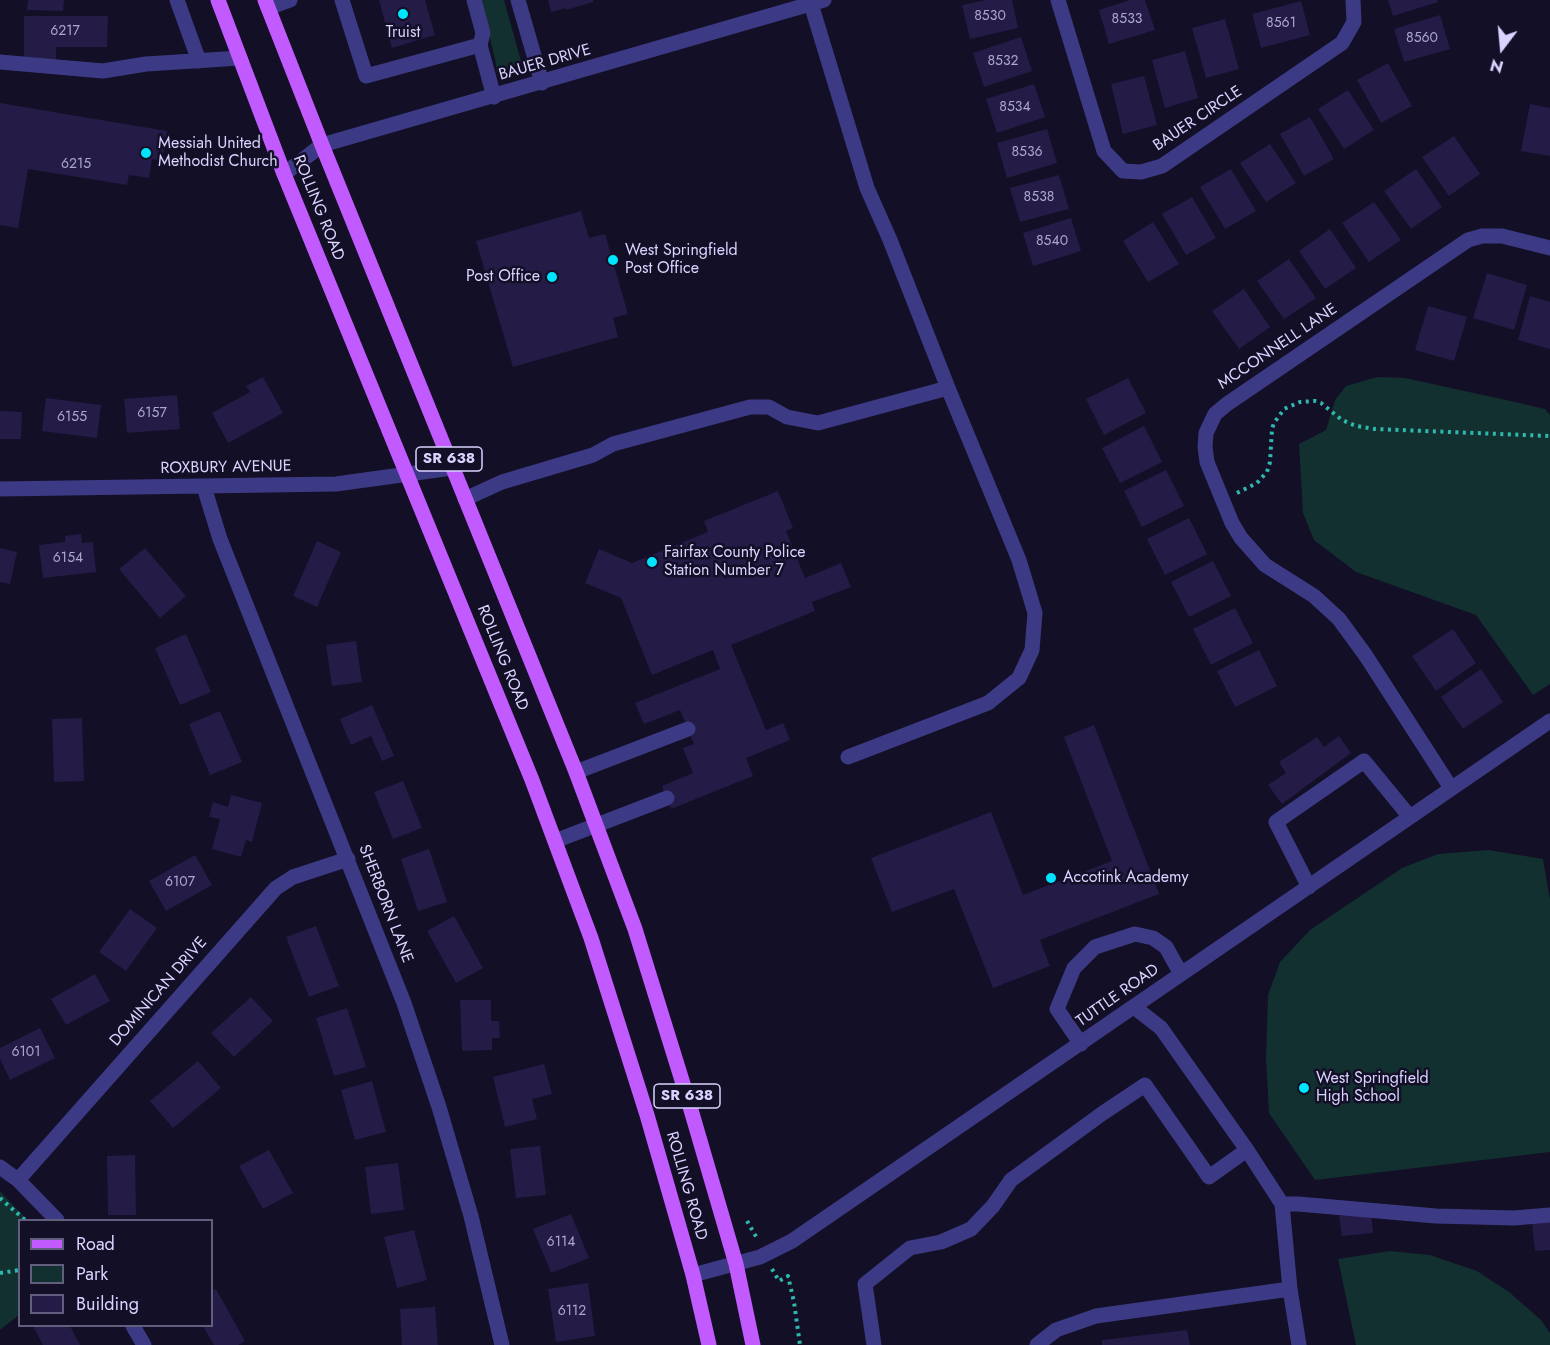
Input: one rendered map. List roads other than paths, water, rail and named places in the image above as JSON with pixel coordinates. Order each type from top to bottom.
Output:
[{"type":"main road","name":"ROLLING ROAD","points":[[218,0],[285,174],[555,841],[602,971],[647,1115],[693,1275],[708,1345]]},
{"type":"main road","name":"ROLLING ROAD","points":[[267,4],[322,146],[576,772],[635,929],[736,1264],[753,1345]]},
{"type":"street","points":[[177,0],[199,61]]},
{"type":"street","points":[[267,4],[290,0]]},
{"type":"street","points":[[342,0],[366,76],[480,45]]},
{"type":"street","points":[[474,0],[483,33],[480,45],[494,97]]},
{"type":"street","points":[[518,0],[542,83]]},
{"type":"street","name":"BAUER CIRCLE","points":[[1058,0],[1104,151],[1123,171],[1141,172],[1162,166],[1342,43],[1354,22],[1353,0]]},
{"type":"street","points":[[818,2],[867,188],[1019,560],[1035,614],[1032,650],[1019,678],[988,703],[848,757]]},
{"type":"street","name":"BAUER DRIVE","points":[[285,174],[322,146],[818,2]]},
{"type":"street","points":[[0,62],[103,71],[146,64],[240,58]]},
{"type":"street","name":"MCCONNELL LANE","points":[[1451,788],[1366,656],[1339,620],[1314,596],[1280,576],[1254,554],[1241,538],[1222,500],[1207,462],[1204,447],[1210,423],[1215,414],[1227,404],[1468,240],[1491,235],[1502,236],[1550,248]]},
{"type":"street","points":[[465,499],[502,482],[593,455],[613,444],[750,407],[770,407],[787,417],[818,423],[948,388]]},
{"type":"street","name":"ROXBURY AVENUE","points":[[0,489],[336,484],[452,468]]},
{"type":"street","name":"SHERBORN LANE","points":[[204,487],[220,539],[404,1003],[439,1107],[471,1216],[502,1345]]},
{"type":"street","name":"TUTTLE ROAD","points":[[693,1275],[765,1255],[792,1242],[1550,721]]},
{"type":"street","points":[[576,772],[688,729]]},
{"type":"street","points":[[1309,887],[1276,822],[1286,815],[1364,761],[1410,817]]},
{"type":"street","points":[[555,841],[667,798]]},
{"type":"street","name":"DOMINICAN DRIVE","points":[[18,1180],[276,888],[292,877],[348,859]]},
{"type":"street","points":[[1081,1044],[1057,1009],[1074,968],[1095,947],[1135,934],[1153,938],[1167,947],[1181,974]]},
{"type":"street","points":[[1134,1007],[1161,1028],[1282,1204],[1290,1289],[1299,1345]]},
{"type":"street","points":[[874,1345],[865,1284],[910,1248],[941,1242],[971,1229],[993,1206],[1011,1180],[1145,1085],[1209,1177],[1247,1150]]},
{"type":"street","points":[[0,1167],[18,1180],[55,1219]]},
{"type":"street","points":[[1282,1204],[1436,1216],[1514,1218],[1550,1215]]},
{"type":"street","points":[[1036,1345],[1056,1330],[1096,1316],[1290,1289]]},
{"type":"street","points":[[134,1327],[144,1345]]},
{"type":"place","name":"Truist","points":[[403,14]]},
{"type":"place","name":"Messiah United Methodist Church","points":[[146,153]]},
{"type":"place","name":"West Springfield Post Office","points":[[613,260]]},
{"type":"place","name":"Post Office","points":[[552,277]]},
{"type":"place","name":"Fairfax County Police Station Number 7","points":[[652,562]]},
{"type":"place","name":"Accotink Academy","points":[[1051,878]]},
{"type":"place","name":"West Springfield High School","points":[[1304,1088]]}]
